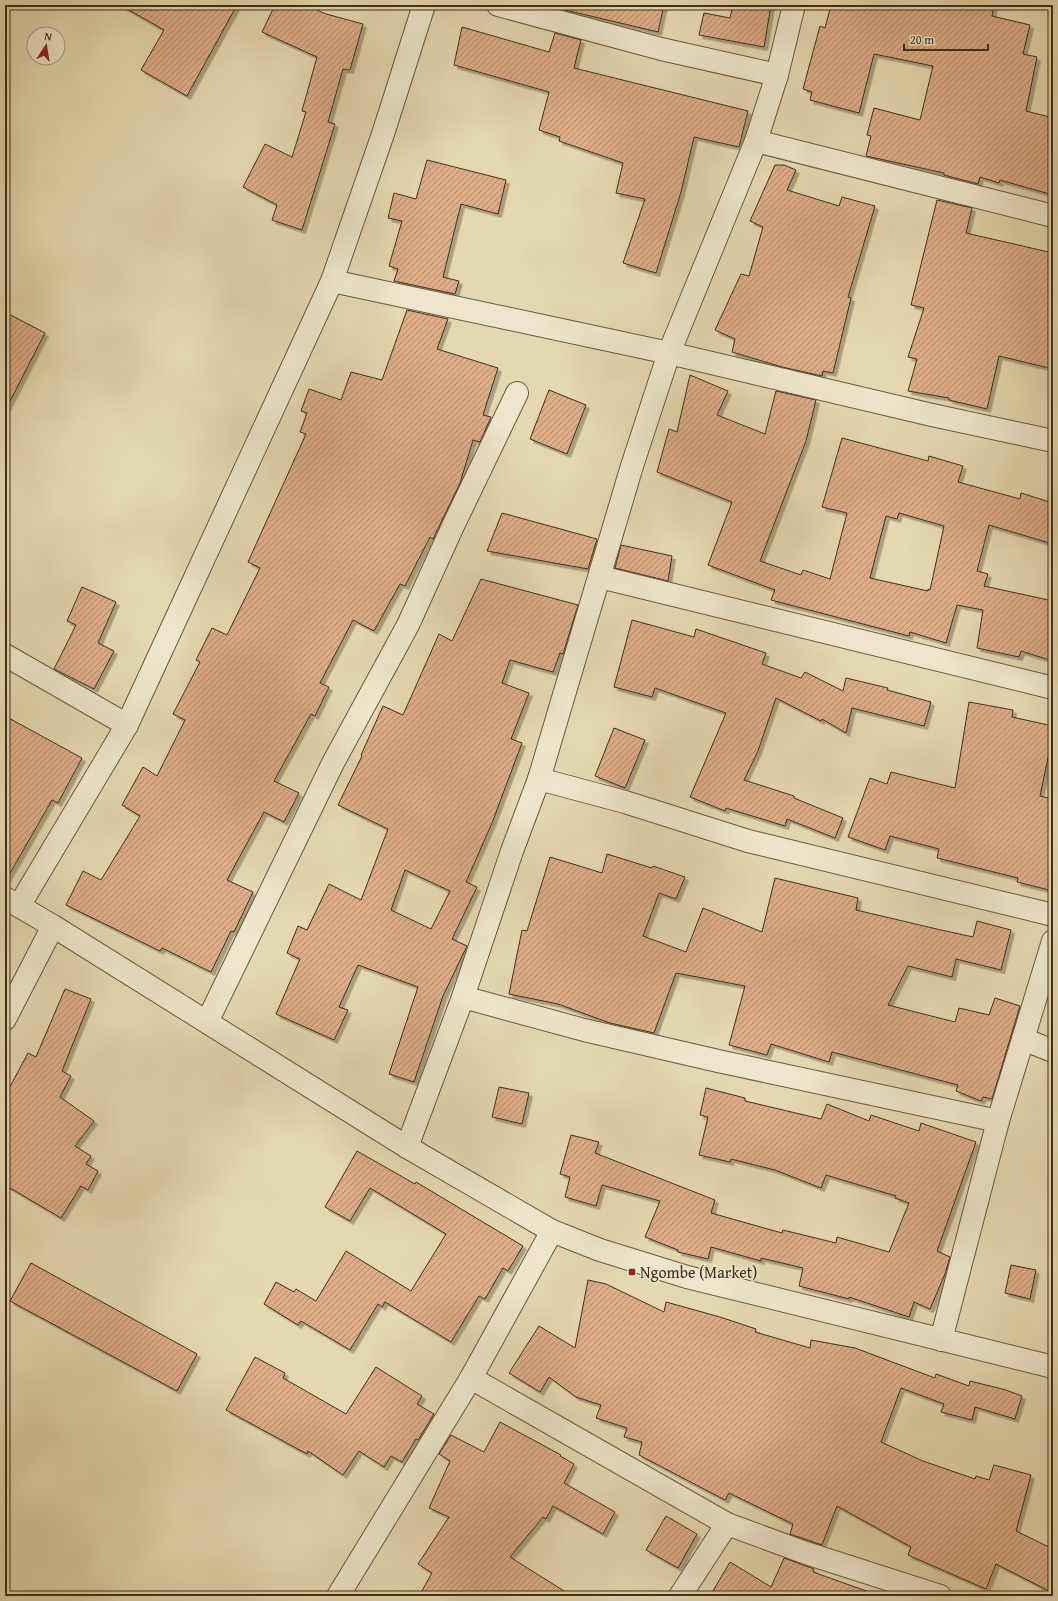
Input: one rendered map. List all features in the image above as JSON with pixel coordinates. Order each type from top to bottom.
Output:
[{"type":"street","points":[[424,5],[383,134],[332,281],[127,725],[12,902],[53,926],[407,1147],[552,1231],[600,1250],[688,1277],[1053,1366]]},
{"type":"street","points":[[498,5],[661,49],[777,75]]},
{"type":"street","points":[[407,1147],[463,997],[505,872],[539,779],[632,466],[669,353],[756,141],[777,75],[794,5]]},
{"type":"street","points":[[756,141],[1053,216]]},
{"type":"street","points":[[332,281],[669,353],[932,415],[1053,441]]},
{"type":"street","points":[[207,1022],[332,763],[408,624],[517,393]]},
{"type":"street","points":[[600,577],[1053,688]]},
{"type":"street","points":[[5,655],[127,725]]},
{"type":"street","points":[[539,779],[625,802],[748,841],[1053,915]]},
{"type":"street","points":[[5,1019],[53,926]]},
{"type":"street","points":[[942,1340],[998,1121],[1053,941]]},
{"type":"street","points":[[463,997],[584,1030],[718,1061],[998,1121]]},
{"type":"street","points":[[1023,1039],[1053,1051]]},
{"type":"street","points":[[338,1596],[471,1378],[552,1231]]},
{"type":"street","points":[[471,1378],[727,1524],[806,1553],[940,1596]]},
{"type":"street","points":[[680,1596],[727,1524]]},
{"type":"building","points":[[120,5],[237,5],[187,96],[141,70],[164,30]]},
{"type":"building","points":[[275,5],[306,5],[326,14],[363,24],[350,70],[343,69],[328,122],[335,124],[302,230],[272,220],[277,205],[243,187],[265,144],[292,157],[306,112],[302,111],[317,57],[262,32]]},
{"type":"building","points":[[562,5],[664,5],[658,32],[561,9]]},
{"type":"building","points":[[733,5],[771,5],[764,47],[699,35],[704,13],[730,18]]},
{"type":"building","points":[[831,5],[994,5],[992,16],[1030,25],[1023,54],[1037,57],[1026,111],[1053,118],[1053,195],[1000,180],[999,183],[980,177],[978,184],[944,175],[944,173],[866,156],[871,136],[867,135],[874,108],[920,120],[933,66],[874,54],[859,113],[810,100],[812,92],[803,89],[820,26],[825,28]]},
{"type":"building","points":[[462,27],[549,52],[555,33],[581,40],[574,68],[748,111],[739,147],[694,137],[681,192],[656,273],[623,263],[645,199],[616,193],[623,163],[559,141],[560,137],[539,130],[549,92],[454,65]]},
{"type":"building","points":[[427,160],[506,180],[498,214],[461,204],[443,277],[459,281],[455,294],[394,281],[398,269],[389,266],[402,221],[388,218],[394,193],[416,199]]},
{"type":"building","points":[[775,165],[784,165],[796,170],[787,190],[839,206],[842,197],[875,206],[848,297],[851,298],[833,373],[823,371],[822,376],[782,367],[732,352],[735,339],[715,330],[741,274],[749,276],[763,227],[750,221]]},
{"type":"building","points":[[937,200],[972,208],[966,233],[1053,253],[1053,369],[999,356],[987,409],[949,400],[949,398],[908,391],[917,359],[908,357],[924,308],[911,305]]},
{"type":"building","points":[[407,310],[448,319],[437,349],[498,368],[483,415],[491,417],[480,442],[473,440],[460,483],[433,539],[430,537],[405,586],[400,584],[374,631],[353,620],[320,683],[329,687],[315,716],[311,714],[274,781],[299,793],[284,822],[264,812],[227,880],[253,892],[234,932],[231,931],[211,972],[162,948],[160,951],[66,905],[83,871],[101,880],[140,816],[122,805],[143,767],[157,776],[185,720],[173,714],[200,662],[196,660],[212,628],[227,635],[260,568],[248,562],[306,434],[300,432],[307,413],[301,411],[309,389],[341,400],[351,372],[382,380]]},
{"type":"building","points":[[5,312],[45,333],[5,411]]},
{"type":"building","points":[[690,375],[728,391],[717,415],[765,434],[776,391],[816,400],[806,441],[760,561],[801,575],[803,570],[830,579],[847,513],[822,507],[842,438],[928,461],[929,456],[963,466],[958,482],[1020,499],[1021,493],[1053,503],[1053,544],[989,525],[977,571],[988,574],[984,586],[1053,601],[1053,661],[1021,651],[1019,657],[977,648],[983,610],[957,605],[946,643],[910,632],[909,636],[771,600],[775,590],[708,565],[732,502],[657,472],[669,429],[677,432]],"holes":[[[899,513],[944,526],[930,590],[928,589],[928,591],[870,578],[886,516],[897,519]]]},
{"type":"building","points":[[549,390],[586,405],[567,454],[530,439]]},
{"type":"building","points":[[502,513],[597,539],[588,569],[487,551]]},
{"type":"building","points":[[621,545],[672,556],[668,581],[615,568]]},
{"type":"building","points":[[481,579],[578,605],[563,654],[560,653],[553,672],[510,660],[502,683],[529,693],[511,739],[522,743],[492,823],[466,882],[477,887],[452,939],[467,946],[443,996],[414,1082],[389,1074],[418,987],[358,965],[339,1007],[348,1010],[334,1040],[276,1014],[300,959],[287,953],[298,926],[307,930],[329,884],[361,900],[388,829],[338,805],[362,756],[361,755],[383,706],[403,715],[439,634],[452,641]],"holes":[[[405,870],[450,891],[431,929],[391,910]]]},
{"type":"building","points":[[82,587],[116,602],[98,643],[114,651],[94,689],[54,669],[76,625],[67,621]]},
{"type":"building","points":[[632,620],[694,637],[696,629],[766,653],[762,664],[801,678],[805,672],[843,691],[846,678],[888,688],[887,690],[931,702],[924,726],[852,708],[846,733],[822,719],[821,721],[776,698],[758,751],[744,780],[794,796],[794,798],[843,818],[835,838],[787,819],[785,826],[726,808],[725,811],[690,797],[726,713],[655,688],[652,697],[614,687]]},
{"type":"building","points":[[969,702],[1013,710],[1012,717],[1053,726],[1053,734],[1040,796],[1053,799],[1053,891],[1017,882],[1018,878],[937,858],[939,849],[890,836],[885,850],[848,837],[870,778],[887,784],[891,772],[955,788]]},
{"type":"building","points":[[5,716],[82,758],[58,803],[52,800],[5,882]]},
{"type":"building","points":[[614,728],[645,740],[625,788],[595,776]]},
{"type":"building","points":[[607,854],[652,868],[653,866],[685,877],[676,899],[659,893],[643,936],[686,952],[703,908],[762,932],[775,878],[858,898],[856,910],[941,930],[973,937],[977,921],[1011,930],[1001,970],[956,959],[952,977],[908,966],[888,1005],[955,1022],[959,1008],[989,1015],[995,998],[1020,1006],[992,1099],[983,1097],[981,1101],[956,1091],[958,1085],[832,1052],[829,1062],[771,1044],[767,1055],[729,1045],[745,986],[676,973],[654,1033],[610,1023],[558,1004],[509,994],[522,930],[527,931],[550,857],[602,873]]},
{"type":"building","points":[[65,989],[91,999],[62,1071],[71,1076],[60,1097],[94,1121],[75,1146],[91,1156],[86,1164],[98,1171],[88,1190],[81,1186],[61,1218],[5,1185],[5,1096],[28,1053],[36,1057]]},
{"type":"building","points":[[499,1087],[529,1093],[522,1124],[492,1117]]},
{"type":"building","points":[[706,1088],[745,1098],[745,1101],[821,1119],[827,1104],[869,1121],[871,1115],[919,1131],[921,1123],[976,1142],[937,1251],[950,1257],[945,1274],[930,1309],[914,1302],[909,1317],[849,1297],[849,1299],[799,1286],[803,1268],[761,1258],[761,1261],[711,1247],[708,1259],[678,1252],[678,1250],[645,1237],[660,1201],[602,1185],[596,1206],[565,1197],[570,1177],[560,1174],[571,1135],[599,1142],[595,1153],[715,1200],[711,1213],[782,1233],[783,1230],[836,1243],[837,1237],[889,1252],[909,1203],[895,1198],[896,1196],[826,1175],[821,1188],[775,1170],[731,1159],[730,1162],[699,1155],[708,1117],[700,1115]]},
{"type":"building","points":[[357,1151],[415,1184],[416,1182],[523,1246],[508,1271],[503,1268],[485,1299],[479,1296],[451,1342],[385,1302],[382,1307],[378,1304],[350,1350],[301,1321],[298,1325],[264,1304],[276,1282],[294,1292],[296,1289],[316,1301],[346,1251],[411,1291],[446,1234],[370,1188],[350,1221],[325,1207]]},
{"type":"building","points":[[31,1263],[197,1354],[177,1391],[10,1301]]},
{"type":"building","points":[[1011,1265],[1036,1270],[1030,1299],[1005,1293]]},
{"type":"building","points":[[588,1280],[606,1284],[664,1312],[666,1302],[720,1317],[756,1329],[755,1332],[810,1348],[811,1340],[855,1348],[935,1378],[936,1374],[969,1386],[970,1381],[1006,1390],[1022,1396],[1015,1419],[975,1407],[972,1420],[941,1412],[944,1404],[901,1388],[881,1442],[923,1461],[975,1479],[976,1476],[989,1480],[994,1465],[1031,1475],[1016,1531],[1053,1549],[1053,1593],[996,1564],[986,1589],[908,1555],[911,1547],[837,1506],[822,1545],[790,1534],[793,1524],[729,1493],[725,1500],[639,1455],[642,1442],[624,1437],[627,1428],[596,1418],[601,1405],[576,1397],[549,1377],[540,1392],[509,1373],[539,1326],[575,1348]]},
{"type":"building","points":[[255,1357],[285,1373],[283,1378],[346,1414],[376,1367],[422,1396],[417,1404],[434,1414],[402,1462],[391,1456],[384,1467],[359,1451],[343,1475],[308,1451],[307,1454],[226,1410]]},
{"type":"building","points":[[500,1422],[561,1455],[560,1456],[574,1464],[564,1483],[615,1512],[603,1534],[553,1506],[546,1519],[543,1517],[510,1557],[572,1596],[419,1596],[432,1573],[418,1564],[449,1517],[429,1508],[450,1461],[439,1454],[451,1435],[484,1452]]},
{"type":"building","points":[[666,1516],[697,1534],[678,1568],[646,1550]]},
{"type":"building","points":[[784,1558],[814,1569],[813,1572],[872,1593],[871,1596],[710,1596],[730,1562],[771,1587]]},
{"type":"place","name":"Ngombe (Market)","points":[[632,1272]]}]
